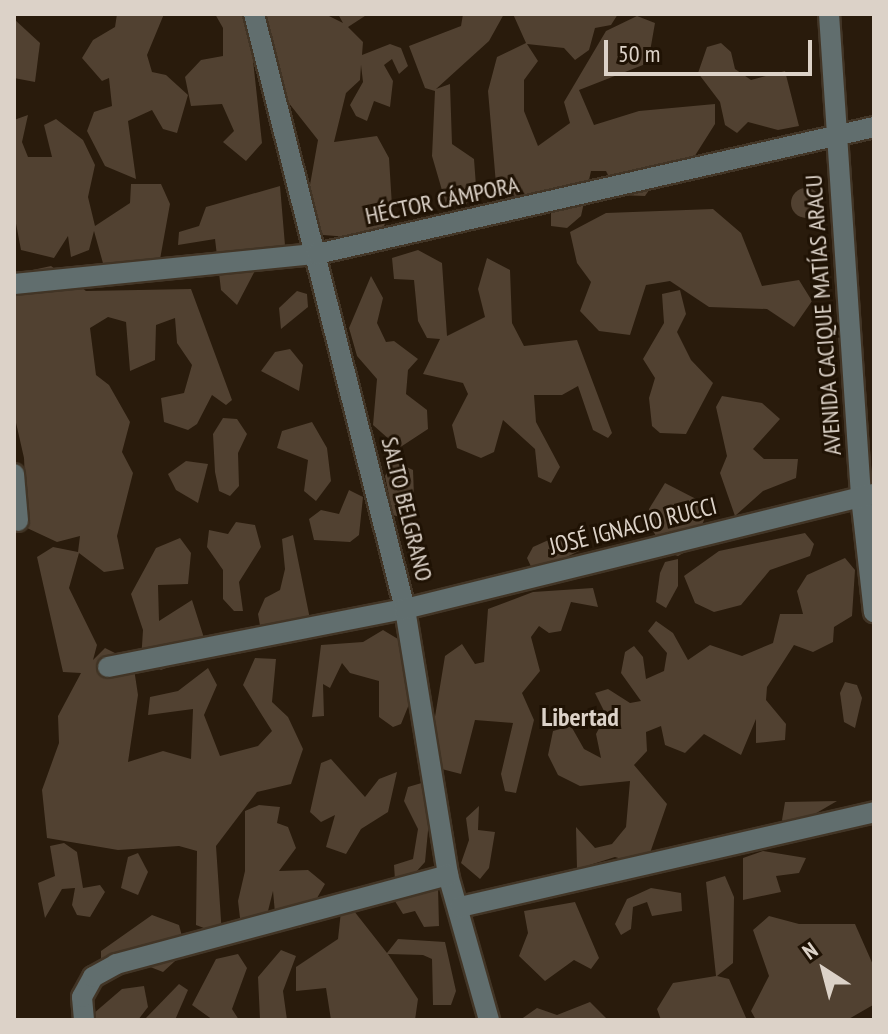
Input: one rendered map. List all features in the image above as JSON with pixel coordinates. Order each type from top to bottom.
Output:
[{"type":"street","name":"SALTO BELGRANO","points":[[254,14],[405,609],[448,875],[460,907],[489,1020]]},
{"type":"street","name":"AVENIDA CACIQUE MATÍAS ARACU","points":[[829,14],[874,612]]},
{"type":"street","name":"HÉCTOR CÁMPORA","points":[[14,284],[317,254],[837,138],[874,127]]},
{"type":"street","points":[[14,474],[18,521]]},
{"type":"street","name":"JOSÉ IGNACIO RUCCI","points":[[108,667],[405,609],[867,495]]},
{"type":"street","points":[[460,907],[874,812]]},
{"type":"street","points":[[84,1020],[82,997],[93,977],[116,964],[448,875]]},
{"type":"shaded area","points":[[117,14],[164,14],[147,55],[152,72],[166,75],[188,95],[177,133],[163,129],[152,110],[128,121],[136,179],[105,166],[87,131],[94,112],[112,106],[109,78],[102,81],[82,58],[93,40],[115,27]]},
{"type":"shaded area","points":[[215,14],[248,14],[262,143],[246,161],[223,142],[234,131],[222,104],[191,106],[185,77],[201,60],[223,56],[223,28]]},
{"type":"shaded area","points":[[263,14],[325,14],[343,23],[338,14],[368,14],[348,27],[363,42],[362,55],[390,44],[401,48],[408,66],[399,74],[392,59],[384,65],[393,81],[390,107],[374,101],[367,121],[356,116],[350,105],[363,82],[361,65],[360,80],[346,93],[334,142],[377,136],[389,158],[392,206],[384,226],[362,238],[323,235],[308,196],[318,140],[288,102]]},
{"type":"shaded area","points":[[463,14],[504,14],[489,41],[436,89],[450,84],[452,144],[474,159],[476,186],[466,205],[446,204],[432,156],[435,91],[425,88],[409,46],[461,26]]},
{"type":"shaded area","points":[[513,14],[618,14],[611,25],[595,28],[589,50],[575,60],[564,48],[527,44],[538,61],[524,80],[524,111],[538,146],[570,123],[564,102],[606,31],[637,16],[655,23],[648,63],[579,90],[594,125],[639,111],[715,104],[715,124],[684,173],[669,161],[645,196],[618,195],[606,171],[591,171],[581,216],[567,228],[551,226],[551,189],[514,206],[496,184],[488,91],[497,57],[526,43]]},
{"type":"shaded area","points":[[14,19],[40,43],[35,82],[14,78]]},
{"type":"shaded area","points":[[721,43],[731,52],[735,69],[751,80],[785,71],[799,126],[778,130],[748,122],[737,133],[725,125],[720,102],[698,73],[707,47]]},
{"type":"shaded area","points":[[28,115],[22,142],[28,157],[52,157],[44,125],[56,119],[83,140],[95,165],[88,197],[95,226],[130,203],[131,184],[161,184],[170,204],[159,265],[106,274],[94,231],[89,250],[71,257],[68,236],[54,258],[21,250],[14,213],[14,120]]},
{"type":"shaded area","points":[[280,186],[286,257],[259,263],[237,305],[221,290],[215,239],[178,245],[179,232],[199,226],[206,207]]},
{"type":"shaded area","points":[[806,188],[816,193],[821,203],[816,213],[806,218],[796,213],[791,203],[796,193]]},
{"type":"shaded area","points":[[713,209],[741,233],[762,286],[799,280],[812,301],[794,327],[767,309],[709,307],[670,281],[646,285],[630,335],[599,331],[580,311],[591,282],[577,263],[570,232],[606,213]]},
{"type":"shaded area","points":[[418,250],[442,263],[447,336],[485,317],[478,289],[487,258],[510,270],[512,323],[524,346],[577,340],[612,433],[608,438],[593,430],[578,386],[562,395],[534,395],[536,422],[560,467],[551,483],[538,477],[535,449],[503,420],[494,452],[481,458],[457,448],[452,425],[468,394],[463,383],[423,374],[440,339],[427,338],[418,321],[414,280],[394,279],[392,258]]},
{"type":"shaded area","points":[[51,266],[86,291],[191,289],[232,400],[226,405],[212,395],[197,424],[188,430],[164,422],[161,398],[184,393],[192,365],[177,343],[175,318],[156,325],[155,360],[130,371],[126,322],[108,317],[90,328],[96,375],[109,385],[130,422],[122,452],[133,473],[117,536],[124,569],[104,572],[79,553],[69,588],[97,645],[93,660],[105,648],[133,662],[138,695],[128,762],[163,751],[191,759],[193,709],[148,715],[150,697],[178,691],[208,668],[217,685],[204,715],[220,756],[258,746],[272,731],[243,685],[255,658],[276,659],[272,702],[288,717],[303,749],[291,784],[257,792],[216,846],[222,935],[196,925],[197,851],[179,846],[118,850],[47,838],[42,790],[59,743],[58,716],[81,673],[63,672],[37,557],[53,547],[78,552],[80,536],[57,542],[27,528],[24,458],[14,414],[14,274]]},
{"type":"shaded area","points":[[371,276],[383,298],[377,323],[386,342],[394,341],[418,359],[408,370],[406,394],[427,410],[428,429],[399,448],[373,425],[377,379],[357,356],[349,328]]},
{"type":"shaded area","points":[[680,290],[686,314],[677,332],[691,360],[713,383],[686,434],[660,433],[652,426],[649,398],[655,378],[643,359],[664,323],[662,294]]},
{"type":"shaded area","points":[[297,291],[307,294],[308,307],[281,329],[279,308]]},
{"type":"shaded area","points":[[290,349],[303,365],[299,391],[261,371],[275,352]]},
{"type":"shaded area","points":[[722,396],[762,403],[780,419],[753,449],[764,459],[798,459],[796,478],[763,491],[735,516],[720,473],[727,456],[716,407]]},
{"type":"shaded area","points":[[223,418],[237,419],[247,434],[238,453],[239,486],[230,496],[219,491],[215,472],[213,434]]},
{"type":"shaded area","points":[[312,422],[327,448],[331,481],[316,501],[304,491],[308,460],[277,448],[282,431]]},
{"type":"shaded area","points":[[186,461],[208,464],[198,503],[176,490],[168,474]]},
{"type":"shaded area","points":[[394,461],[413,470],[414,497],[406,519],[393,515],[385,476]]},
{"type":"shaded area","points":[[665,483],[700,501],[704,520],[694,547],[678,556],[665,552],[652,529],[649,509]]},
{"type":"shaded area","points":[[349,490],[363,497],[359,535],[350,542],[314,540],[309,519],[321,510],[339,514]]},
{"type":"shaded area","points":[[236,522],[255,525],[261,547],[239,582],[243,611],[234,611],[223,599],[223,570],[207,547],[209,530],[228,534]]},
{"type":"shaded area","points":[[564,533],[579,551],[534,573],[527,558],[533,547]]},
{"type":"shaded area","points":[[805,533],[814,544],[810,556],[770,570],[741,605],[714,612],[695,603],[684,576],[719,551]]},
{"type":"shaded area","points":[[293,535],[311,624],[262,637],[258,614],[265,598],[280,590],[285,569],[282,539]]},
{"type":"shaded area","points":[[180,538],[191,553],[188,584],[158,585],[159,621],[192,600],[205,641],[189,659],[161,670],[141,661],[143,630],[131,594],[156,548]]},
{"type":"shaded area","points":[[845,558],[855,570],[852,616],[834,627],[833,642],[813,652],[794,645],[767,687],[766,700],[786,724],[785,740],[756,743],[756,719],[741,755],[704,734],[685,753],[665,745],[661,726],[646,732],[647,751],[634,765],[667,804],[649,856],[638,864],[615,857],[577,869],[576,827],[595,848],[612,844],[626,827],[630,781],[580,786],[558,775],[548,755],[553,731],[571,726],[584,749],[601,758],[596,734],[606,715],[595,693],[608,689],[630,703],[641,701],[621,673],[625,652],[634,646],[643,657],[646,679],[664,671],[667,653],[648,631],[656,621],[673,633],[688,660],[710,645],[742,656],[773,643],[780,614],[803,614],[797,591],[807,575]]},
{"type":"shaded area","points":[[678,559],[678,586],[666,608],[656,602],[660,573],[665,562]]},
{"type":"shaded area","points":[[593,588],[598,607],[571,602],[561,631],[549,633],[539,626],[531,637],[540,671],[522,693],[534,720],[516,793],[505,791],[501,774],[513,723],[475,720],[461,774],[434,767],[431,741],[445,656],[462,644],[475,664],[484,662],[488,609],[533,592]]},
{"type":"shaded area","points":[[383,630],[403,642],[412,697],[401,724],[393,727],[379,717],[379,681],[350,673],[342,663],[330,688],[323,684],[324,716],[312,717],[321,645],[363,642]]},
{"type":"shaded area","points":[[845,682],[857,685],[862,698],[855,728],[844,722],[840,693]]},
{"type":"shaded area","points":[[331,759],[365,797],[379,779],[397,772],[388,812],[361,829],[346,854],[326,847],[335,815],[321,822],[310,812],[321,763]]},
{"type":"shaded area","points":[[425,782],[431,800],[425,862],[407,882],[395,880],[394,865],[413,859],[418,829],[404,801],[408,787]]},
{"type":"shaded area","points":[[837,801],[789,829],[782,820],[785,802]]},
{"type":"shaded area","points":[[259,805],[280,807],[277,823],[288,827],[296,848],[279,871],[308,870],[325,884],[300,928],[276,924],[273,891],[265,923],[242,935],[238,901],[245,871],[245,811]]},
{"type":"shaded area","points":[[479,806],[478,830],[495,832],[489,868],[480,879],[461,863],[469,840],[466,818]]},
{"type":"shaded area","points":[[64,843],[77,852],[83,888],[100,885],[105,892],[90,917],[77,915],[72,905],[75,888],[62,889],[45,918],[38,883],[55,876],[50,846]]},
{"type":"shaded area","points":[[763,851],[806,858],[799,873],[776,876],[781,892],[743,900],[743,858]]},
{"type":"shaded area","points":[[138,853],[148,872],[138,895],[121,888],[128,857]]},
{"type":"shaded area","points":[[725,876],[734,897],[733,963],[717,976],[729,979],[747,1020],[661,1020],[657,1009],[673,983],[716,976],[706,882]]},
{"type":"shaded area","points":[[438,887],[439,926],[424,927],[415,911],[403,914],[393,898]]},
{"type":"shaded area","points":[[651,888],[681,893],[682,911],[652,916],[647,902],[633,907],[631,929],[621,935],[615,924],[627,899]]},
{"type":"shaded area","points":[[575,902],[599,958],[591,969],[574,960],[545,981],[519,956],[528,933],[524,911]]},
{"type":"shaded area","points":[[341,911],[354,911],[387,953],[398,939],[445,942],[456,991],[451,1005],[433,1005],[432,959],[423,955],[388,954],[418,999],[415,1020],[331,1020],[326,988],[296,991],[296,967],[338,939]]},
{"type":"shaded area","points":[[152,915],[179,925],[186,951],[163,972],[135,961],[123,975],[101,972],[101,951]]},
{"type":"shaded area","points":[[769,916],[799,924],[855,924],[874,967],[873,1005],[847,1020],[756,1020],[751,1011],[769,976],[753,930]]},
{"type":"shaded area","points":[[281,950],[296,956],[283,991],[287,1020],[260,1020],[258,977]]},
{"type":"shaded area","points":[[238,954],[247,968],[232,1009],[239,1020],[213,1020],[192,1005],[216,959]]},
{"type":"shaded area","points":[[179,984],[188,990],[175,1020],[144,1020]]},
{"type":"shaded area","points":[[144,986],[148,1007],[138,1020],[86,1020],[122,989]]},
{"type":"shaded area","points":[[590,1002],[608,1020],[520,1020],[537,1008],[557,1015]]},
{"type":"district","name":"Libertad","points":[[580,717]]}]
